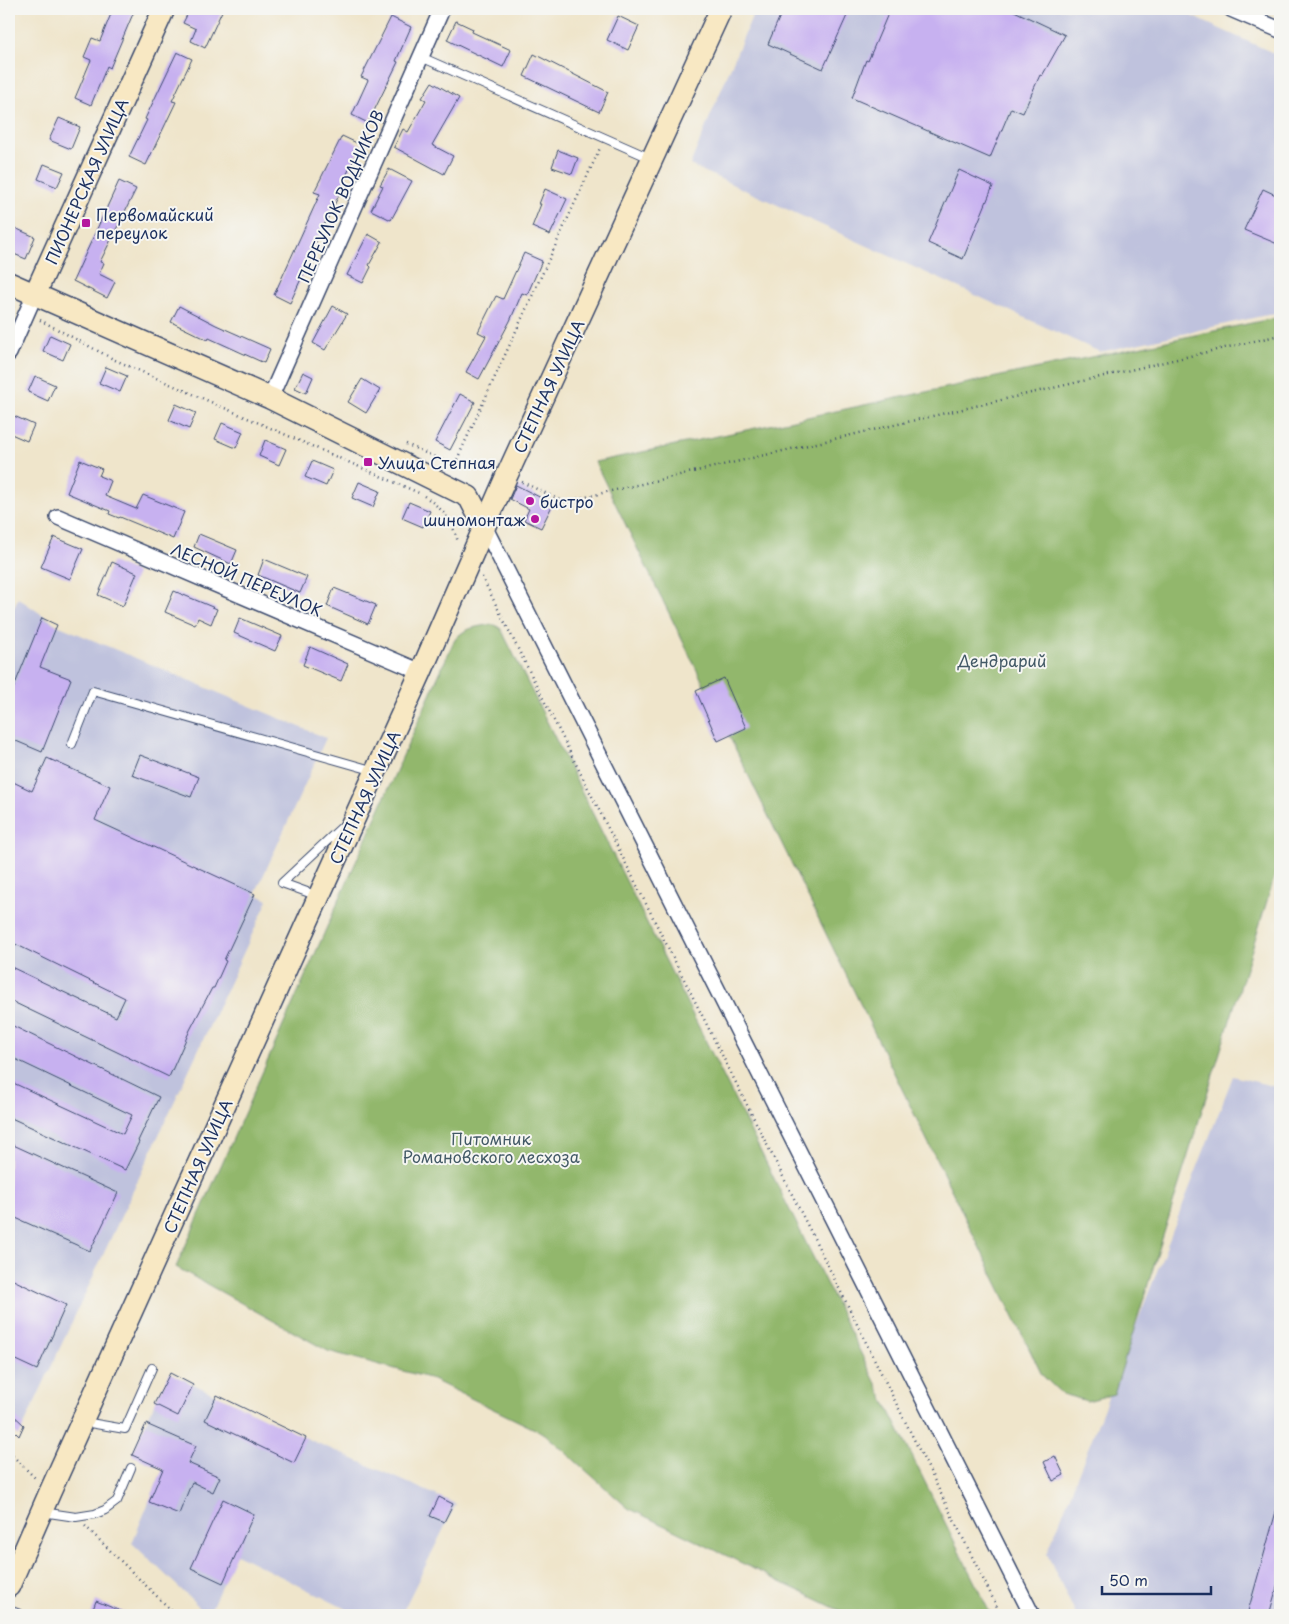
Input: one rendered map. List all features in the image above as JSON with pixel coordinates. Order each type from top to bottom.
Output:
[{"type":"main road","name":"ПИОНЕРСКАЯ УЛИЦА","points":[[35,294],[164,9]]},
{"type":"main road","name":"СТЕПНАЯ УЛИЦА","points":[[9,1586],[81,1422],[421,672],[507,475],[721,9]]},
{"type":"main road","points":[[9,283],[270,398],[469,497],[484,526]]},
{"type":"street","name":"ПЕРЕУЛОК ВОДНИКОВ","points":[[270,398],[442,9]]},
{"type":"street","points":[[1231,9],[1280,30]]},
{"type":"street","name":"ПИОНЕРСКАЯ УЛИЦА","points":[[9,353],[35,294]]},
{"type":"street","name":"ЛЕСНОЙ ПЕРЕУЛОК","points":[[58,517],[421,672]]},
{"type":"street","points":[[484,526],[1032,1615]]},
{"type":"lane","points":[[421,57],[652,160]]},
{"type":"lane","points":[[72,744],[93,691],[376,771]]},
{"type":"lane","points":[[319,896],[282,883],[357,813]]},
{"type":"lane","points":[[81,1422],[124,1429],[152,1368]]},
{"type":"lane","points":[[41,1512],[76,1517],[95,1514],[105,1510],[117,1501],[131,1468]]},
{"type":"lane","points":[[9,1610],[22,1615]]},
{"type":"path","points":[[401,442],[454,466],[604,138]]},
{"type":"path","points":[[27,314],[115,360],[423,495],[437,505],[448,519],[453,526],[460,552],[485,580],[1001,1615]]},
{"type":"path","points":[[507,475],[564,502],[1280,335]]},
{"type":"path","points":[[9,1452],[50,1492]]},
{"type":"path","points":[[76,1517],[176,1615]]},
{"type":"shaded area","points":[[755,9],[1176,9],[1280,56],[1280,312],[1100,352],[690,165]]},
{"type":"shaded area","points":[[18,598],[57,625],[326,738],[255,894],[268,900],[19,1436],[9,1426],[9,619]]},
{"type":"shaded area","points":[[1233,1076],[1280,1088],[1280,1615],[1076,1615],[1047,1554]]},
{"type":"shaded area","points":[[170,1373],[306,1438],[456,1504],[401,1615],[358,1615],[236,1554],[208,1615],[132,1543],[164,1470],[132,1455]]},
{"type":"green space","name":"Дендрарий","points":[[1280,317],[1280,859],[1114,1394],[1087,1401],[1062,1394],[1042,1375],[595,462]]},
{"type":"green space","name":"Питомник Романовского лесхоза","points":[[495,625],[501,629],[991,1615],[849,1615],[628,1508],[545,1434],[429,1378],[328,1351],[176,1267],[453,643],[459,635],[467,630]]},
{"type":"building","points":[[113,9],[135,9],[110,68],[107,66],[91,105],[75,98],[91,60],[84,57],[92,38],[100,41]]},
{"type":"building","points":[[190,9],[223,9],[205,48],[191,41],[196,29],[183,23]]},
{"type":"building","points":[[783,9],[850,9],[823,69],[768,44]]},
{"type":"building","points":[[890,9],[1010,9],[1065,35],[1042,76],[1040,75],[1023,113],[1011,108],[990,158],[852,98],[866,60],[868,61]]},
{"type":"building","points":[[618,16],[639,26],[628,50],[607,40]]},
{"type":"building","points":[[391,17],[411,27],[396,61],[398,62],[368,123],[352,115],[368,80],[361,77]]},
{"type":"building","points":[[456,21],[473,29],[472,32],[511,50],[503,67],[447,40]]},
{"type":"building","points":[[177,52],[192,59],[172,101],[176,102],[146,165],[129,157]]},
{"type":"building","points":[[534,54],[608,92],[599,112],[524,76]]},
{"type":"building","points":[[432,82],[459,98],[432,145],[453,156],[444,174],[394,147],[403,129],[408,132],[426,100],[422,98]]},
{"type":"building","points":[[59,118],[80,127],[71,149],[49,140]]},
{"type":"building","points":[[342,136],[361,145],[344,180],[346,181],[304,266],[306,268],[290,303],[274,295],[320,194],[314,192]]},
{"type":"building","points":[[558,150],[578,158],[572,174],[552,167]]},
{"type":"building","points":[[44,164],[64,172],[57,187],[38,179]]},
{"type":"building","points":[[389,169],[412,181],[391,220],[371,210],[383,186],[380,185]]},
{"type":"building","points":[[959,170],[993,186],[963,259],[928,243]]},
{"type":"building","points":[[119,181],[136,189],[100,262],[104,263],[99,274],[115,282],[107,298],[73,281]]},
{"type":"building","points":[[545,189],[567,199],[550,235],[532,227]]},
{"type":"building","points":[[1263,189],[1280,197],[1280,245],[1244,230]]},
{"type":"building","points":[[15,228],[35,237],[26,259],[9,252],[9,243]]},
{"type":"building","points":[[368,234],[382,242],[369,265],[371,267],[363,283],[347,275]]},
{"type":"building","points":[[524,253],[542,261],[527,295],[522,293],[510,321],[479,379],[466,372],[486,336],[478,332],[496,296],[503,299]]},
{"type":"building","points":[[179,306],[270,349],[264,363],[209,338],[208,340],[171,322]]},
{"type":"building","points":[[333,306],[347,314],[325,350],[313,343]]},
{"type":"building","points":[[50,335],[70,344],[63,360],[43,351]]},
{"type":"building","points":[[106,367],[127,376],[120,392],[99,383]]},
{"type":"building","points":[[303,372],[313,377],[306,393],[295,388]]},
{"type":"building","points":[[35,376],[55,385],[48,401],[28,392]]},
{"type":"building","points":[[362,379],[380,390],[366,413],[348,402]]},
{"type":"building","points":[[460,394],[475,402],[450,450],[435,442]]},
{"type":"building","points":[[176,404],[196,413],[189,429],[169,420]]},
{"type":"building","points":[[14,416],[34,425],[27,441],[9,433],[9,427]]},
{"type":"building","points":[[222,423],[243,432],[236,448],[215,439]]},
{"type":"building","points":[[265,440],[286,449],[279,465],[259,456]]},
{"type":"building","points":[[80,460],[102,469],[99,476],[111,481],[105,496],[136,509],[143,495],[184,512],[173,539],[109,514],[110,511],[67,493]]},
{"type":"building","points":[[312,461],[333,470],[326,486],[305,477]]},
{"type":"building","points":[[359,482],[380,491],[373,507],[352,498]]},
{"type":"building","name":"бистро","points":[[516,485],[553,504],[541,528],[524,520],[529,509],[510,499]]},
{"type":"building","points":[[409,502],[430,511],[423,527],[402,518]]},
{"type":"building","points":[[199,534],[237,550],[231,564],[194,547]]},
{"type":"building","points":[[54,537],[83,549],[70,579],[41,567]]},
{"type":"building","points":[[264,559],[307,577],[300,593],[258,575]]},
{"type":"building","points":[[112,562],[137,573],[123,606],[98,595]]},
{"type":"building","points":[[334,588],[376,605],[368,624],[327,606]]},
{"type":"building","points":[[174,591],[217,609],[211,624],[198,618],[195,625],[165,612]]},
{"type":"building","points":[[42,618],[57,625],[40,667],[71,679],[42,752],[9,738],[9,699]]},
{"type":"building","points":[[240,618],[282,636],[275,651],[234,633]]},
{"type":"building","points":[[310,647],[348,664],[341,681],[303,665]]},
{"type":"building","points":[[724,678],[746,728],[718,741],[696,691]]},
{"type":"building","points":[[140,755],[199,777],[191,797],[132,775]]},
{"type":"building","points":[[47,758],[110,786],[95,820],[255,894],[224,960],[226,961],[214,988],[212,988],[190,1030],[169,1077],[9,1000],[9,966],[116,1017],[125,998],[9,941],[9,780],[32,791]]},
{"type":"building","points":[[9,1024],[159,1097],[125,1170],[9,1117],[9,1081],[123,1134],[132,1115],[9,1056]]},
{"type":"building","points":[[9,1143],[118,1193],[90,1251],[9,1215]]},
{"type":"building","points":[[9,1278],[66,1305],[37,1370],[9,1357]]},
{"type":"building","points":[[170,1373],[193,1385],[178,1416],[154,1404]]},
{"type":"building","points":[[217,1395],[306,1438],[294,1463],[205,1420]]},
{"type":"building","points":[[9,1411],[24,1425],[19,1436],[9,1426]]},
{"type":"building","points":[[146,1424],[196,1446],[188,1463],[220,1477],[213,1492],[192,1482],[179,1514],[149,1502],[163,1469],[132,1455]]},
{"type":"building","points":[[1055,1456],[1064,1475],[1053,1481],[1044,1462]]},
{"type":"building","points":[[439,1497],[453,1504],[444,1522],[430,1516]]},
{"type":"building","points":[[223,1499],[254,1514],[223,1583],[191,1568]]},
{"type":"building","points":[[1277,1508],[1280,1508],[1280,1576],[1269,1615],[1247,1615]]},
{"type":"building","points":[[96,1601],[130,1615],[91,1615]]},
{"type":"place","name":"Первомайский переулок","points":[[86,223]]},
{"type":"place","name":"Улица Степная","points":[[368,462]]},
{"type":"place","name":"бистро","points":[[530,501]]},
{"type":"place","name":"шиномонтаж","points":[[535,519]]}]
